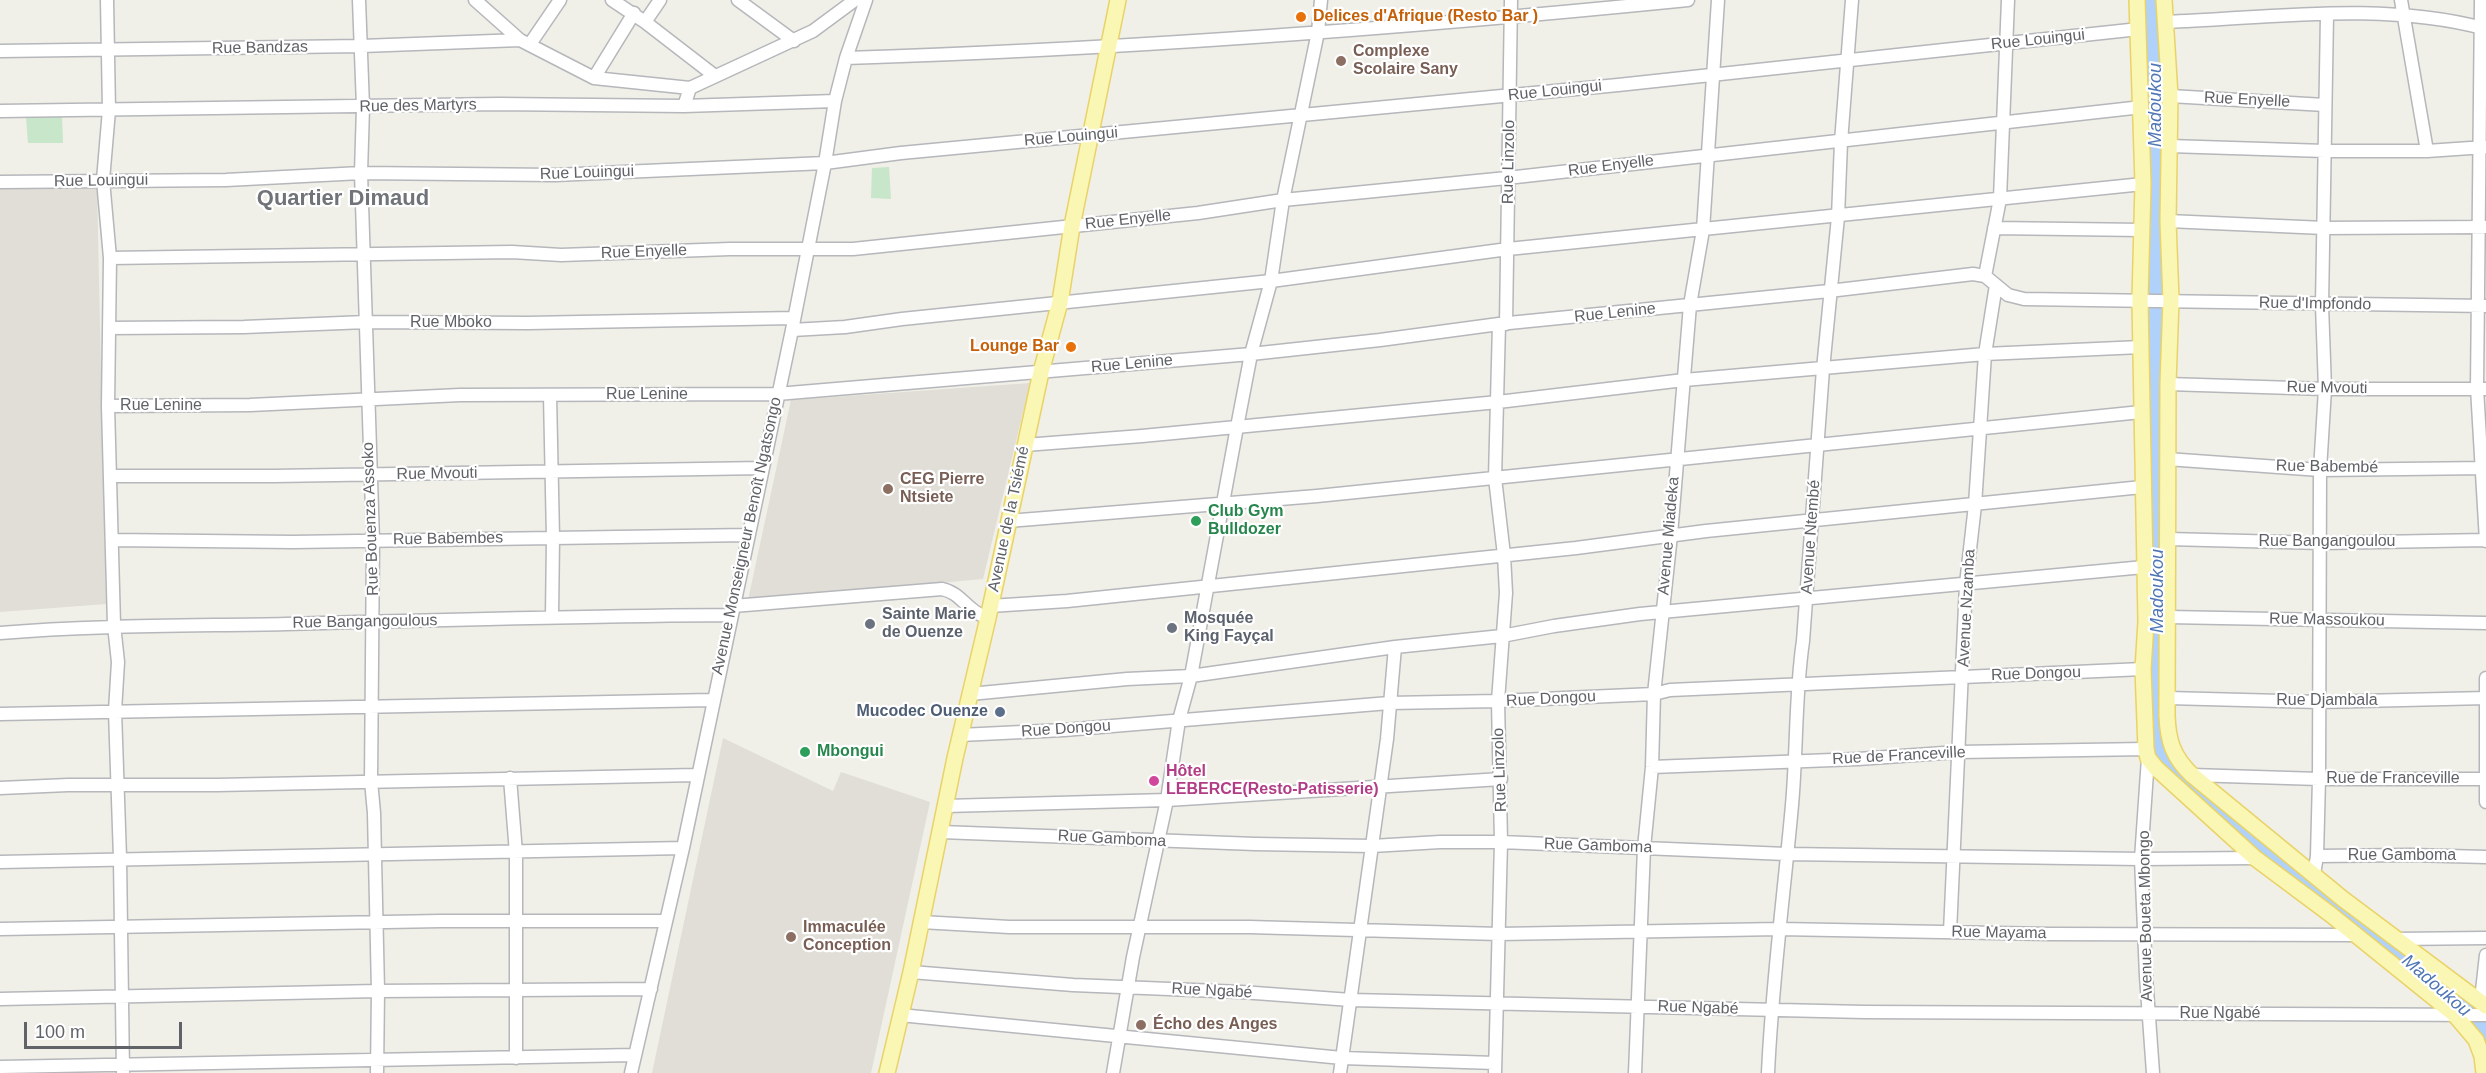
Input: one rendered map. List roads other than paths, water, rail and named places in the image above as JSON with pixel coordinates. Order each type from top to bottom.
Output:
[{"type":"main road","name":"Avenue de la Tsiémé","points":[[887,1073],[1041,372],[1060,302],[1072,226],[1118,0]]},
{"type":"main road","points":[[2137,0],[2142,107],[2141,412],[2146,622],[2143,669],[2147,754],[2166,779],[2255,858],[2459,1014],[2476,1040],[2482,1056],[2484,1073]]},
{"type":"main road","points":[[2164,0],[2170,96],[2167,459],[2169,744],[2179,761],[2192,775],[2343,899],[2484,1009]]},
{"type":"street","points":[[107,0],[109,110],[103,180],[110,258],[108,406],[114,625],[118,662],[115,711],[123,1069]]},
{"type":"street","name":"Rue Bouenza Assoko","points":[[359,0],[363,106],[361,173],[373,540],[370,781],[378,991],[376,1066]]},
{"type":"street","points":[[474,0],[525,42],[594,78],[690,88],[813,31],[855,0]]},
{"type":"street","points":[[525,42],[560,0]]},
{"type":"street","points":[[612,0],[634,13],[715,76]]},
{"type":"street","points":[[645,22],[660,0]]},
{"type":"street","points":[[738,0],[794,41]]},
{"type":"street","name":"Avenue Monseigneur Benoît Ngatsongo","points":[[631,1073],[683,848],[712,700],[763,468],[825,163],[835,101],[846,58],[866,0]]},
{"type":"street","points":[[1113,1073],[1251,354],[1271,281],[1283,200],[1318,32],[1321,0]]},
{"type":"street","name":"Rue Linzolo","points":[[1495,1068],[1501,842],[1498,701],[1506,593],[1495,478],[1508,249],[1507,178],[1511,0]]},
{"type":"street","points":[[846,58],[1109,46],[1318,32],[1510,18],[1688,0]]},
{"type":"street","name":"Avenue Miadeka","points":[[1635,1073],[1644,848],[1652,767],[1654,694],[1671,535],[1690,305],[1703,230],[1718,0]]},
{"type":"street","name":"Avenue Ntembé","points":[[1768,1073],[1797,726],[1797,683],[1806,600],[1829,291],[1838,217],[1841,142],[1852,0]]},
{"type":"street","points":[[2008,0],[2001,122],[2000,199],[1985,276],[2008,295],[2024,299],[2143,300]]},
{"type":"street","points":[[2401,0],[2427,151]]},
{"type":"street","points":[[2481,0],[2483,29],[2482,389],[2486,540]]},
{"type":"street","points":[[2166,22],[2360,12],[2404,15],[2483,29]]},
{"type":"street","points":[[594,78],[634,13]]},
{"type":"street","points":[[2314,874],[2317,856],[2319,779],[2322,543],[2320,470],[2325,389],[2322,305],[2327,15]]},
{"type":"street","name":"Rue Louingui","points":[[0,182],[226,180],[361,173],[555,175],[825,163],[1510,96],[2139,29]]},
{"type":"street","name":"Rue Bandzas","points":[[0,51],[525,42]]},
{"type":"street","points":[[684,106],[690,88]]},
{"type":"street","name":"Rue Enyelle","points":[[2170,96],[2325,105]]},
{"type":"street","name":"Rue des Martyrs","points":[[0,111],[499,104],[684,106],[835,101]]},
{"type":"street","name":"Rue Enyelle","points":[[110,258],[512,252],[561,255],[808,248],[853,249],[1198,213],[1283,200],[1841,142],[2142,107]]},
{"type":"street","points":[[2169,146],[2325,151],[2427,151],[2482,147]]},
{"type":"street","name":"Rue Mboko","points":[[109,328],[244,327],[366,322],[793,324],[845,327],[1271,281],[1508,249],[2143,184]]},
{"type":"street","points":[[2168,221],[2324,228],[2482,227]]},
{"type":"street","points":[[1994,228],[2142,230]]},
{"type":"street","name":"Rue Lenine","points":[[108,406],[250,405],[460,395],[777,394],[1251,354],[1502,324],[1973,274],[1985,276]]},
{"type":"street","name":"Avenue Nzamba","points":[[1950,932],[1966,584],[1975,504],[1985,354],[1996,285]]},
{"type":"street","name":"Rue d'Impfondo","points":[[2143,300],[2322,305],[2483,306]]},
{"type":"street","points":[[1025,445],[1498,402],[1684,380],[1985,354],[2141,347]]},
{"type":"street","name":"Rue Mvouti","points":[[2168,384],[2325,389],[2482,389]]},
{"type":"street","points":[[550,395],[552,616]]},
{"type":"street","points":[[1008,521],[1222,504],[1495,478],[2141,412]]},
{"type":"street","name":"Rue Babembé","points":[[2167,459],[2320,470],[2485,468]]},
{"type":"street","name":"Rue Mvouti","points":[[111,476],[370,475],[763,468]]},
{"type":"street","points":[[989,612],[1067,601],[1671,535],[2142,487]]},
{"type":"street","name":"Rue Babembes","points":[[112,540],[373,540],[748,535]]},
{"type":"street","name":"Rue Bangangoulou","points":[[2168,539],[2322,543],[2486,540]]},
{"type":"street","points":[[970,694],[1126,678],[1191,676],[1663,613],[2144,567]]},
{"type":"street","name":"Rue Bangangoulous","points":[[0,633],[114,625],[373,622],[732,611],[942,589],[956,594],[970,610],[989,612]]},
{"type":"street","name":"Rue Massoukou","points":[[2168,617],[2486,623]]},
{"type":"street","points":[[1340,1073],[1387,739],[1395,647]]},
{"type":"street","name":"Rue Dongou","points":[[960,735],[1064,730],[1389,703],[1654,694],[1670,690],[1797,683],[2143,669]]},
{"type":"street","points":[[2486,678],[2486,802]]},
{"type":"street","name":"Rue Djambala","points":[[2168,698],[2319,702],[2485,698]]},
{"type":"street","points":[[0,714],[712,700]]},
{"type":"street","name":"Rue de Franceville","points":[[1652,767],[1794,762],[1958,752],[2147,754]]},
{"type":"street","name":"Avenue Boueta Mbongo","points":[[2147,754],[2141,860],[2153,1073]]},
{"type":"street","points":[[0,788],[117,784],[217,785],[510,777],[621,778],[697,775]]},
{"type":"street","name":"Rue de Franceville","points":[[2192,775],[2319,779],[2485,779]]},
{"type":"street","points":[[510,777],[516,853],[516,1058]]},
{"type":"street","points":[[946,806],[1167,800],[1501,779]]},
{"type":"street","name":"Rue Gamboma","points":[[940,832],[1158,841],[1372,846],[1440,842],[1501,842],[1786,854],[2141,860],[2255,858]]},
{"type":"street","points":[[0,862],[683,848]]},
{"type":"street","name":"Rue Gamboma","points":[[2317,856],[2486,857]]},
{"type":"street","points":[[0,929],[516,920],[665,921]]},
{"type":"street","name":"Rue Mayama","points":[[921,922],[1009,927],[1140,929],[1250,927],[1499,934],[1779,928],[1950,932],[2356,935]]},
{"type":"street","points":[[2396,939],[2486,938]]},
{"type":"street","points":[[2484,1009],[2486,955]]},
{"type":"street","name":"Rue Ngabé","points":[[911,972],[1073,985],[1129,986],[1351,1000],[1773,1011],[2459,1014],[2484,1009]]},
{"type":"street","points":[[0,999],[651,988]]},
{"type":"street","points":[[900,1015],[1342,1058],[1495,1068]]},
{"type":"street","points":[[0,1067],[123,1069],[376,1066],[516,1058],[635,1055]]},
{"type":"waterway","name":"Madoukou","points":[[2152,0],[2156,42],[2160,618],[2158,733],[2164,754],[2178,776],[2339,908],[2457,1000],[2481,1023],[2486,1033]]},
{"type":"place","name":"Delices d'Afrique (Resto Bar )","points":[[1301,17]]},
{"type":"place","name":"Complexe Scolaire Sany","points":[[1341,61]]},
{"type":"place","name":"Lounge Bar","points":[[1071,347]]},
{"type":"place","name":"CEG Pierre Ntsiete","points":[[888,489]]},
{"type":"place","name":"Club Gym Bulldozer","points":[[1196,521]]},
{"type":"place","name":"Sainte Marie de Ouenze","points":[[870,624]]},
{"type":"place","name":"Mosquée King Fayçal","points":[[1172,628]]},
{"type":"place","name":"Mucodec Ouenze","points":[[1000,712]]},
{"type":"place","name":"Mbongui","points":[[805,752]]},
{"type":"place","name":"Hôtel LEBERCE(Resto-Patisserie)","points":[[1154,781]]},
{"type":"place","name":"Immaculée Conception","points":[[791,937]]},
{"type":"place","name":"Écho des Anges","points":[[1141,1025]]},
{"type":"district","name":"Quartier Dimaud","points":[[343,199]]}]
